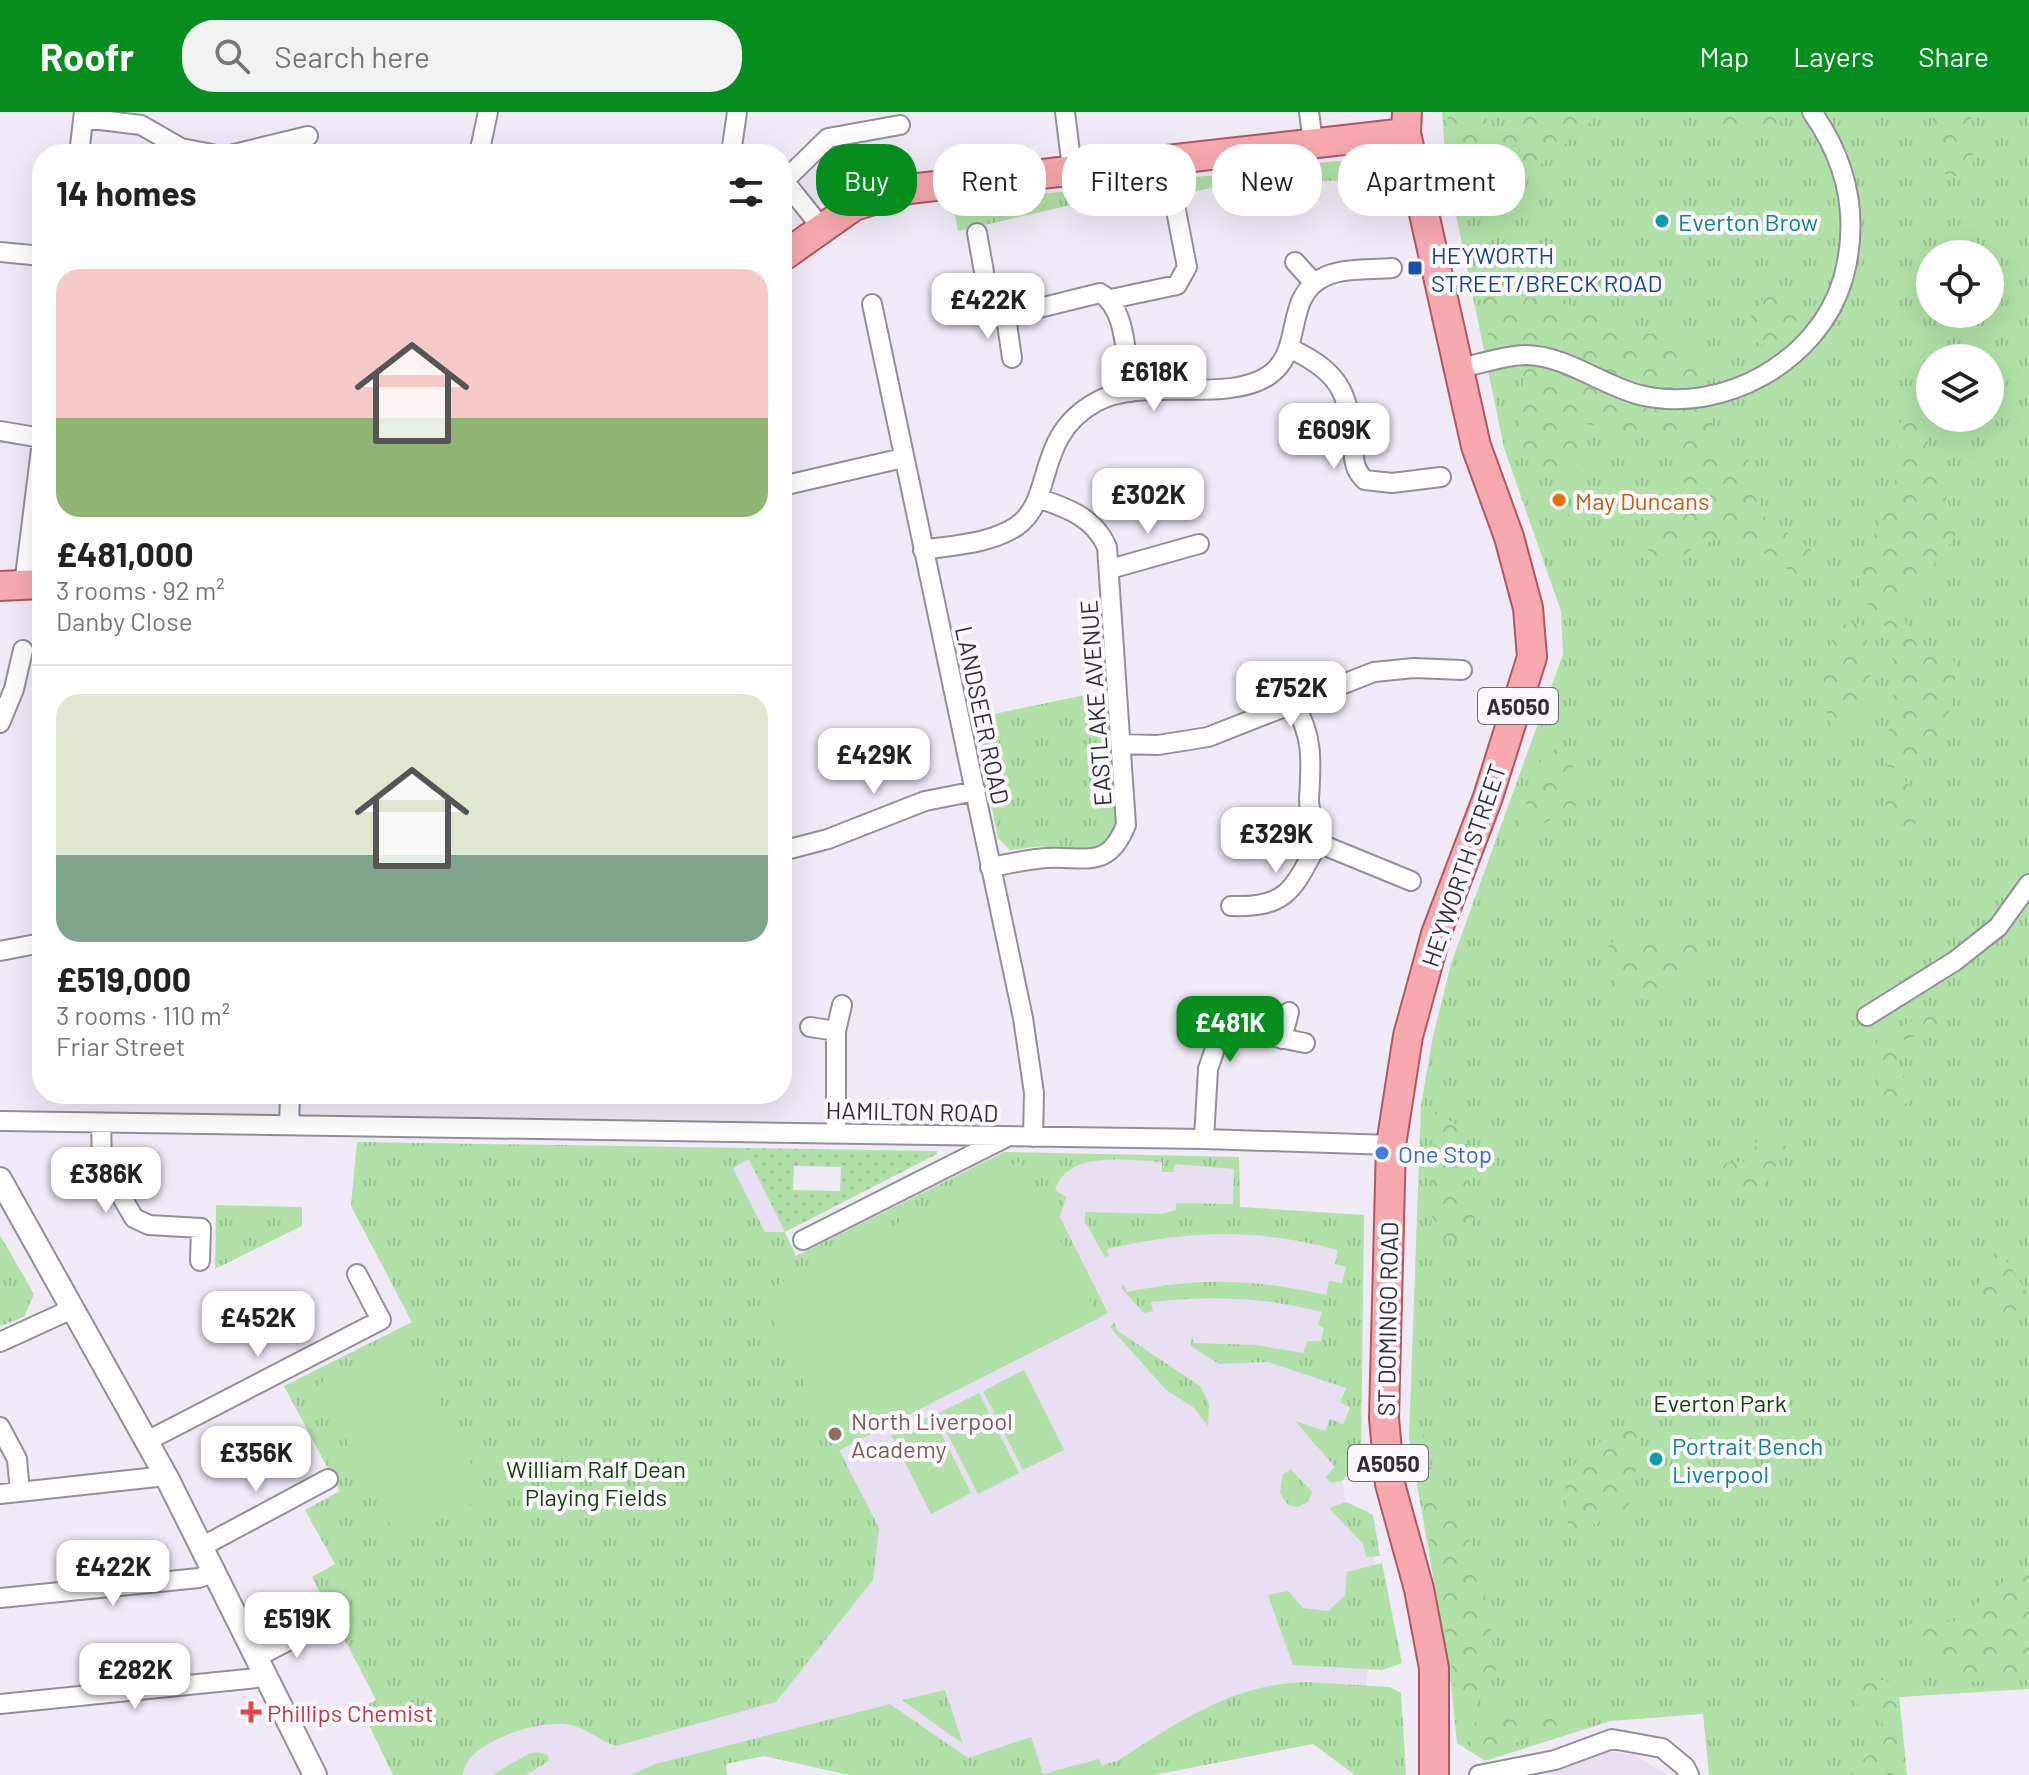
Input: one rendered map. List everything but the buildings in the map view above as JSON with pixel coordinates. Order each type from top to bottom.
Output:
[{"type":"main road","points":[[1196,157],[1277,149],[1406,122]]},
{"type":"main road","name":"HEYWORTH STREET","points":[[1391,1145],[1408,1036],[1436,934],[1488,797],[1532,657],[1528,608],[1509,537],[1476,446],[1406,122]]},
{"type":"main road","points":[[792,249],[854,206],[909,189],[1062,169]]},
{"type":"main road","name":"ST DOMINGO ROAD","points":[[1391,1145],[1384,1418],[1390,1484],[1419,1589],[1434,1668],[1434,1775]]},
{"type":"street","points":[[481,144],[488,112]]},
{"type":"street","points":[[732,144],[737,112]]},
{"type":"street","points":[[1065,112],[1069,144]]},
{"type":"street","points":[[1309,112],[1313,142]]},
{"type":"street","points":[[1460,368],[1524,355],[1549,358],[1640,394],[1691,399],[1734,389],[1775,368],[1805,343],[1829,311],[1849,258],[1852,226],[1850,192],[1827,135],[1812,112]]},
{"type":"street","points":[[80,144],[84,115],[141,125],[174,144]]},
{"type":"street","points":[[792,172],[828,138],[900,125]]},
{"type":"street","points":[[275,144],[308,136]]},
{"type":"street","points":[[792,189],[821,227]]},
{"type":"street","points":[[1111,299],[1177,285],[1187,267],[1177,216]]},
{"type":"street","points":[[977,233],[991,311],[999,318],[1100,293],[1111,299],[1118,314],[1130,392]]},
{"type":"street","points":[[0,252],[32,255]]},
{"type":"street","points":[[1295,262],[1314,283]]},
{"type":"street","points":[[923,550],[977,542],[1008,532],[1031,512],[1038,498],[1045,468],[1063,429],[1097,402],[1130,392],[1251,384],[1275,371],[1291,349],[1298,304],[1314,283],[1328,275],[1392,268]]},
{"type":"street","name":"LANDSEER ROAD","points":[[872,304],[1030,1060],[1033,1137]]},
{"type":"street","points":[[1006,317],[1012,358]]},
{"type":"street","points":[[1291,349],[1326,369],[1344,393],[1351,417],[1354,465],[1365,480],[1392,483],[1441,477]]},
{"type":"street","points":[[0,431],[32,438]]},
{"type":"street","points":[[792,484],[903,458]]},
{"type":"street","name":"EASTLAKE AVENUE","points":[[990,867],[1045,858],[1093,859],[1112,850],[1126,825],[1107,547],[1094,525],[1065,507],[1038,498]]},
{"type":"street","points":[[22,585],[32,530]]},
{"type":"street","name":"EASTLAKE AVENUE","points":[[1110,569],[1199,544]]},
{"type":"street","points":[[0,723],[14,689],[23,650]]},
{"type":"street","points":[[1121,744],[1158,745],[1196,740],[1374,672],[1414,668],[1462,670]]},
{"type":"street","points":[[1231,906],[1264,905],[1285,897],[1318,843],[1309,798],[1313,774],[1310,743],[1294,705]]},
{"type":"street","points":[[792,848],[828,839],[925,801],[976,791]]},
{"type":"street","points":[[1318,843],[1411,881]]},
{"type":"street","points":[[1867,1016],[1955,961],[1998,927],[2029,884]]},
{"type":"street","points":[[0,951],[32,945]]},
{"type":"street","points":[[836,1133],[836,1031],[842,1005]]},
{"type":"street","points":[[1282,1039],[1289,1012]]},
{"type":"street","points":[[810,1027],[836,1031]]},
{"type":"street","points":[[1204,1139],[1208,1069],[1216,1046],[1237,1034],[1305,1043]]},
{"type":"street","points":[[289,1125],[290,1104]]},
{"type":"street","name":"HAMILTON ROAD","points":[[0,1121],[1204,1139],[1391,1145]]},
{"type":"street","points":[[101,1123],[102,1163],[134,1218],[149,1225],[201,1228],[200,1261]]},
{"type":"street","points":[[803,1240],[1007,1136]]},
{"type":"street","points":[[0,1179],[203,1546],[315,1775]]},
{"type":"street","points":[[147,1441],[381,1320],[357,1274]]},
{"type":"street","points":[[0,1342],[72,1309]]},
{"type":"street","points":[[0,1427],[17,1459],[20,1492]]},
{"type":"street","points":[[0,1494],[166,1476]]},
{"type":"street","points":[[203,1546],[328,1479]]},
{"type":"street","points":[[0,1598],[199,1578],[216,1572]]},
{"type":"street","points":[[0,1704],[262,1667],[317,1626]]},
{"type":"street","points":[[1479,1775],[1555,1760],[1612,1739],[1662,1748],[1685,1767],[1689,1775]]},
{"type":"shaded area","name":"North Liverpool Academy","points":[[357,1142],[743,1148],[796,1256],[1004,1152],[1239,1157],[1240,1207],[1364,1215],[1358,1408],[1361,1461],[1342,1481],[1346,1502],[1370,1512],[1384,1650],[1368,1668],[1355,1775],[1313,1744],[1153,1775],[849,1775],[764,1756],[726,1764],[727,1775],[393,1775],[361,1708],[376,1700],[312,1577],[335,1564],[305,1510],[340,1491],[284,1386],[412,1322],[351,1206]]},
{"type":"shaded area","points":[[1609,1752],[1635,1755],[1667,1775],[1545,1775]]},
{"type":"green space","name":"Everton Park","points":[[1442,112],[2029,112],[2029,1689],[1899,1697],[1896,1775],[1709,1775],[1703,1714],[1611,1721],[1485,1761],[1457,1743],[1450,1675],[1409,1438],[1421,1105],[1433,1036],[1451,964],[1563,654],[1561,611],[1504,448],[1456,216],[1525,216],[1525,144],[1444,144]]},
{"type":"green space","points":[[1447,112],[1481,112],[1492,127],[1515,133],[1527,112],[1610,112],[1594,119],[1533,171],[1525,171],[1525,144],[1449,144]]},
{"type":"green space","points":[[1700,112],[1783,112],[1779,124],[1758,136],[1716,122]]},
{"type":"green space","points":[[1931,112],[1971,112],[1973,171],[1956,176],[1945,174]]},
{"type":"green space","points":[[1338,161],[1338,180],[1322,181],[1322,163]]},
{"type":"green space","points":[[1212,175],[1212,188],[1196,191],[1196,177]]},
{"type":"green space","points":[[1062,192],[1062,207],[1046,211],[1046,193]]},
{"type":"green space","points":[[955,216],[1023,216],[958,231]]},
{"type":"green space","points":[[1775,290],[1794,298],[1800,311],[1788,333],[1768,348],[1752,340],[1748,320],[1766,295]]},
{"type":"green space","points":[[1489,294],[1562,301],[1618,328],[1691,341],[1701,346],[1715,443],[1752,462],[1760,513],[1811,550],[1816,572],[1813,577],[1794,573],[1750,543],[1728,534],[1691,549],[1672,566],[1654,559],[1648,549],[1689,509],[1678,453],[1660,437],[1581,423],[1573,426],[1572,433],[1584,465],[1578,470],[1540,468],[1520,443],[1524,355],[1496,342],[1485,329],[1482,298]]},
{"type":"green space","points":[[1910,409],[1916,412],[1916,432],[1924,432],[1933,456],[1955,537],[1916,584],[1898,590],[1898,604],[1915,636],[1926,646],[1948,655],[1957,667],[1945,737],[1938,745],[1892,769],[1887,766],[1883,743],[1894,722],[1892,642],[1879,613],[1861,599],[1864,564],[1895,480],[1897,435]]},
{"type":"green space","points":[[1861,623],[1866,632],[1872,692],[1859,724],[1833,729],[1825,706],[1826,659],[1836,633],[1843,625]]},
{"type":"green space","points":[[1105,691],[1107,713],[1112,713],[1119,792],[1117,816],[1110,836],[1097,849],[1075,853],[1042,846],[1010,850],[998,838],[974,718]]},
{"type":"green space","points":[[1558,747],[1566,752],[1587,799],[1527,833],[1521,832],[1519,826],[1541,760]]},
{"type":"green space","points":[[1896,779],[1906,781],[1920,806],[1919,818],[1909,830],[1898,822],[1886,804],[1885,791],[1888,784]]},
{"type":"green space","points":[[1626,935],[1680,940],[1706,955],[1705,962],[1668,992],[1645,999],[1622,997],[1604,954],[1616,938]]},
{"type":"green space","points":[[1935,1011],[1942,1017],[1937,1029],[1901,1041],[1896,1046],[1908,1095],[1908,1102],[1901,1108],[1893,1104],[1880,1087],[1875,1065],[1877,1043],[1882,1035]]},
{"type":"green space","points":[[1435,1111],[1458,1126],[1468,1144],[1462,1169],[1478,1212],[1462,1240],[1431,1239]]},
{"type":"green space","points":[[1765,1134],[1783,1142],[1786,1147],[1755,1202],[1738,1180],[1724,1175],[1721,1169],[1726,1163],[1748,1161],[1760,1136]]},
{"type":"green space","name":"William Ralf Dean Playing Fields","points":[[357,1142],[743,1148],[749,1159],[733,1168],[765,1232],[785,1232],[796,1256],[1004,1152],[1239,1157],[1240,1207],[1364,1215],[1361,1461],[1342,1481],[1331,1483],[1325,1477],[1335,1467],[1295,1421],[1325,1431],[1330,1419],[1343,1424],[1350,1408],[1340,1402],[1346,1388],[1268,1362],[1219,1364],[1191,1346],[1192,1335],[1194,1343],[1255,1345],[1303,1353],[1308,1341],[1321,1341],[1324,1328],[1318,1325],[1322,1312],[1258,1300],[1195,1298],[1151,1302],[1153,1311],[1144,1313],[1121,1288],[1124,1284],[1127,1292],[1179,1284],[1226,1282],[1326,1295],[1329,1281],[1342,1283],[1346,1267],[1335,1264],[1338,1250],[1279,1238],[1223,1234],[1167,1238],[1107,1249],[1109,1256],[1105,1257],[1085,1222],[1085,1212],[1162,1214],[1176,1210],[1176,1203],[1233,1204],[1234,1169],[1175,1164],[1173,1172],[1162,1172],[1162,1162],[1101,1160],[1086,1163],[1062,1177],[1055,1190],[1066,1197],[1060,1217],[1108,1313],[839,1450],[879,1528],[873,1580],[776,1702],[616,1746],[571,1725],[542,1725],[490,1743],[476,1752],[467,1763],[463,1775],[393,1775],[361,1708],[376,1700],[312,1577],[335,1564],[305,1510],[340,1491],[284,1386],[412,1322],[351,1206]]},
{"type":"green space","points":[[743,1148],[937,1151],[937,1154],[785,1232]],"holes":[[[794,1166],[841,1167],[840,1191],[793,1190]]]},
{"type":"green space","points":[[1020,1161],[1099,1318],[839,1450],[759,1294]]},
{"type":"green space","points":[[216,1205],[302,1207],[302,1226],[215,1269]]},
{"type":"green space","points":[[0,1235],[34,1294],[24,1317],[0,1326]]},
{"type":"green space","points":[[1995,1251],[2008,1263],[2029,1296],[2017,1310],[1998,1315],[1986,1308],[1974,1292]]},
{"type":"green space","points":[[1114,1323],[1118,1331],[1200,1386],[1209,1404],[1208,1426],[1193,1407],[1166,1390],[1110,1327]]},
{"type":"green space","points":[[407,1339],[488,1496],[398,1541],[318,1384]]},
{"type":"green space","points":[[1024,1370],[1064,1450],[1023,1470],[983,1391]]},
{"type":"green space","points":[[979,1393],[1019,1473],[978,1494],[937,1414]]},
{"type":"green space","points":[[932,1415],[971,1493],[931,1514],[891,1435]]},
{"type":"green space","points":[[1633,1426],[1640,1426],[1642,1433],[1630,1503],[1624,1514],[1598,1522],[1575,1536],[1568,1523],[1565,1490],[1574,1464],[1594,1446]]},
{"type":"green space","points":[[1422,1428],[1433,1476],[1480,1559],[1492,1641],[1500,1662],[1475,1707],[1465,1715],[1459,1708],[1412,1441],[1413,1434]]},
{"type":"green space","points":[[1291,1469],[1312,1492],[1308,1502],[1298,1507],[1288,1505],[1280,1493],[1283,1474]]},
{"type":"green space","points":[[1346,1502],[1373,1515],[1380,1556],[1366,1557],[1363,1544],[1329,1508]]},
{"type":"green space","points":[[1382,1563],[1402,1663],[1383,1670],[1293,1665],[1268,1595],[1288,1591],[1303,1608],[1328,1611],[1345,1595],[1347,1572]]},
{"type":"green space","points":[[2029,1573],[2029,1680],[1963,1682],[1902,1635],[1907,1624],[1957,1621],[2004,1581]]},
{"type":"green space","points":[[1858,1680],[1884,1680],[1898,1684],[1907,1775],[1850,1775],[1851,1770],[1882,1744],[1884,1728],[1876,1710],[1858,1705],[1849,1694]]},
{"type":"green space","points":[[1306,1682],[1390,1687],[1401,1693],[1406,1775],[1355,1775],[1313,1744],[1153,1775],[849,1775],[764,1756],[726,1764],[727,1775],[631,1775],[655,1764],[890,1704],[968,1758],[1031,1737],[1043,1774],[1099,1759],[1102,1765],[1117,1761],[1206,1708],[1254,1690]]},
{"type":"green space","points":[[945,1690],[963,1744],[902,1700]]},
{"type":"green space","points":[[1485,1713],[1511,1720],[1544,1714],[1560,1719],[1560,1726],[1499,1749],[1481,1751],[1463,1734]]},
{"type":"green space","points":[[538,1752],[548,1755],[549,1761],[526,1775],[492,1775],[528,1754]]},
{"type":"place","name":"Everton Brow","points":[[1662,221]]},
{"type":"place","name":"HEYWORTH STREET/BRECK ROAD","points":[[1415,268]]},
{"type":"place","name":"May Duncans","points":[[1559,500]]},
{"type":"place","name":"One Stop","points":[[1382,1153]]},
{"type":"place","name":"North Liverpool Academy","points":[[835,1434]]},
{"type":"place","name":"Portrait Bench Liverpool","points":[[1656,1459]]},
{"type":"place","name":"Phillips Chemist","points":[[251,1712]]}]
